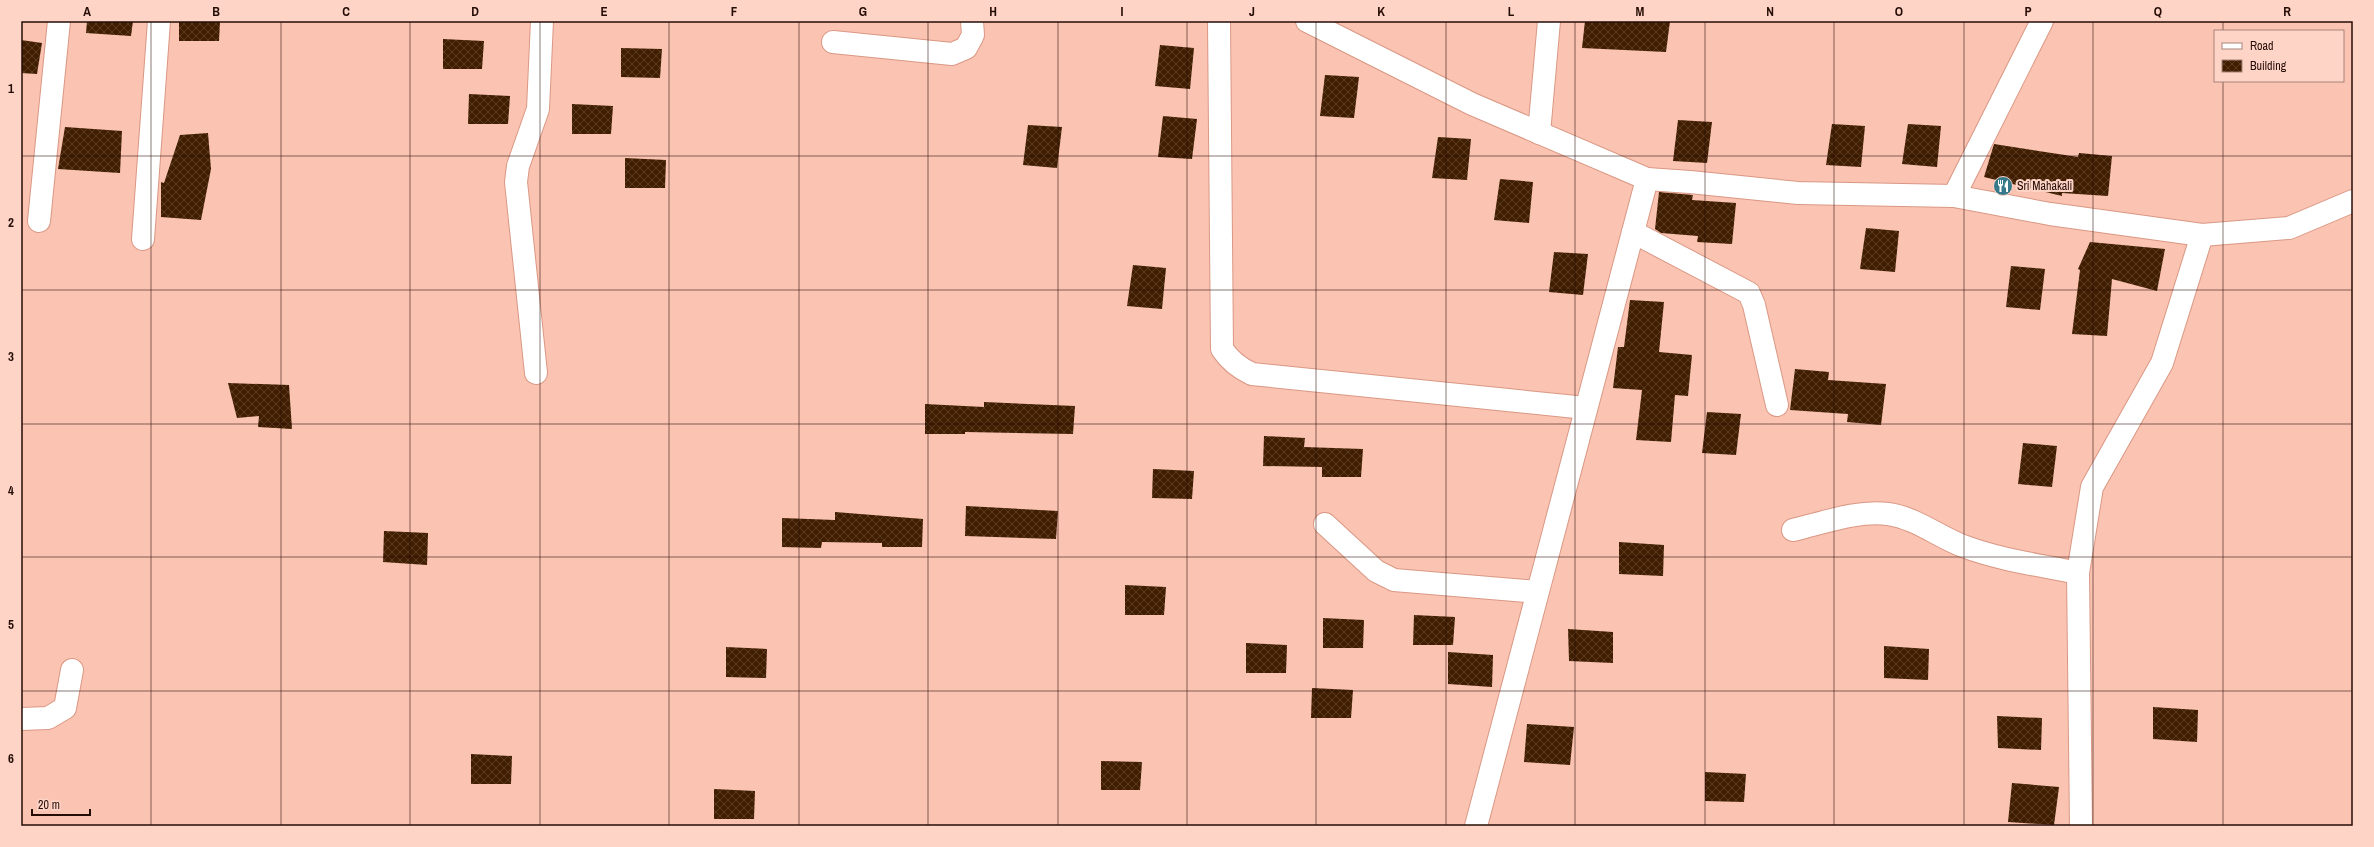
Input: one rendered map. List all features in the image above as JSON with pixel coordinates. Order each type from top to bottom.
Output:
[{"type":"street","points":[[39,221],[59,21]]},
{"type":"street","points":[[143,239],[159,21]]},
{"type":"street","points":[[536,372],[516,182],[518,166],[538,109],[542,21]]},
{"type":"street","points":[[833,42],[952,54],[966,48],[972,35],[972,21]]},
{"type":"street","points":[[1219,21],[1222,349],[1229,359],[1240,369],[1252,374],[1586,408]]},
{"type":"street","points":[[1307,21],[1472,104],[1647,179],[1690,182],[1798,194],[1954,196],[2058,215],[2202,235],[2289,228],[2353,201]]},
{"type":"street","points":[[1539,133],[1548,21]]},
{"type":"street","points":[[1954,196],[2042,21]]},
{"type":"street","points":[[1476,826],[1647,179]]},
{"type":"street","points":[[1633,232],[1749,293],[1754,305],[1777,405]]},
{"type":"street","points":[[2081,826],[2078,573],[2092,487],[2162,363],[2202,235]]},
{"type":"street","points":[[1793,530],[1862,515],[1887,514],[1906,517],[1962,546],[1984,553],[2078,573]]},
{"type":"street","points":[[1325,524],[1376,571],[1394,580],[1538,592]]},
{"type":"street","points":[[21,719],[48,718],[56,715],[65,708],[72,670]]},
{"type":"building","points":[[87,21],[133,21],[131,36],[86,33]]},
{"type":"building","points":[[179,21],[220,21],[219,41],[179,41]]},
{"type":"building","points":[[1585,21],[1670,21],[1666,52],[1582,48]]},
{"type":"building","points":[[443,39],[484,41],[482,69],[443,69]]},
{"type":"building","points":[[21,40],[42,43],[37,74],[21,73]]},
{"type":"building","points":[[1160,45],[1194,48],[1190,89],[1155,86]]},
{"type":"building","points":[[621,48],[662,49],[660,78],[621,77]]},
{"type":"building","points":[[1325,75],[1359,77],[1354,118],[1320,116]]},
{"type":"building","points":[[469,94],[510,96],[508,124],[468,124]]},
{"type":"building","points":[[572,104],[613,106],[611,134],[572,134]]},
{"type":"building","points":[[1163,116],[1197,119],[1192,159],[1158,157]]},
{"type":"building","points":[[1678,120],[1712,122],[1707,163],[1673,161]]},
{"type":"building","points":[[1832,124],[1865,126],[1861,167],[1826,165]]},
{"type":"building","points":[[1908,124],[1941,126],[1937,167],[1902,164]]},
{"type":"building","points":[[1028,125],[1062,127],[1057,168],[1023,165]]},
{"type":"building","points":[[65,127],[122,131],[120,173],[58,169]]},
{"type":"building","points":[[208,133],[211,169],[201,220],[161,217],[161,182],[164,183],[180,135]]},
{"type":"building","points":[[1438,137],[1471,139],[1467,180],[1432,178]]},
{"type":"building","points":[[1994,144],[2078,157],[2079,153],[2112,156],[2108,196],[2062,193],[2062,196],[1984,177]]},
{"type":"building","points":[[625,158],[666,160],[665,188],[625,188]]},
{"type":"building","points":[[1500,179],[1533,182],[1529,223],[1494,220]]},
{"type":"building","points":[[1659,192],[1693,195],[1692,200],[1736,203],[1732,244],[1697,242],[1698,236],[1661,233],[1655,229]]},
{"type":"building","points":[[1866,228],[1899,231],[1895,272],[1860,269]]},
{"type":"building","points":[[2090,242],[2165,249],[2157,291],[2112,279],[2107,336],[2072,334],[2080,270],[2078,269]]},
{"type":"building","points":[[1554,252],[1588,254],[1583,295],[1549,292]]},
{"type":"building","points":[[1133,265],[1166,268],[1162,309],[1127,306]]},
{"type":"building","points":[[2011,266],[2045,269],[2040,310],[2006,307]]},
{"type":"building","points":[[1630,300],[1664,302],[1659,352],[1692,355],[1688,396],[1675,395],[1671,442],[1636,440],[1642,390],[1613,388],[1618,347],[1624,347]]},
{"type":"building","points":[[1795,369],[1829,372],[1828,380],[1886,384],[1881,425],[1847,422],[1848,414],[1790,410]]},
{"type":"building","points":[[228,383],[289,385],[292,429],[258,427],[259,416],[237,418]]},
{"type":"building","points":[[984,402],[1075,406],[1073,434],[965,432],[965,434],[925,434],[925,404],[984,407]]},
{"type":"building","points":[[1707,412],[1741,414],[1736,455],[1702,453]]},
{"type":"building","points":[[1264,436],[1305,438],[1304,447],[1363,449],[1361,477],[1322,477],[1322,467],[1263,466]]},
{"type":"building","points":[[2023,443],[2057,446],[2052,487],[2018,484]]},
{"type":"building","points":[[1153,469],[1194,471],[1192,499],[1152,498]]},
{"type":"building","points":[[966,506],[1058,511],[1056,539],[965,536]]},
{"type":"building","points":[[835,512],[923,519],[922,547],[882,547],[882,543],[822,542],[821,548],[782,547],[782,518],[835,520]]},
{"type":"building","points":[[384,531],[428,533],[427,565],[383,562]]},
{"type":"building","points":[[1619,542],[1664,545],[1663,576],[1619,574]]},
{"type":"building","points":[[1125,585],[1166,587],[1164,615],[1125,615]]},
{"type":"building","points":[[1414,615],[1455,617],[1453,645],[1413,645]]},
{"type":"building","points":[[1323,618],[1364,620],[1363,648],[1323,648]]},
{"type":"building","points":[[1568,629],[1613,632],[1613,663],[1569,661]]},
{"type":"building","points":[[1246,643],[1287,645],[1286,673],[1246,673]]},
{"type":"building","points":[[1884,646],[1929,649],[1928,680],[1884,678]]},
{"type":"building","points":[[726,647],[767,649],[766,678],[726,677]]},
{"type":"building","points":[[1448,652],[1493,655],[1492,687],[1448,684]]},
{"type":"building","points":[[1312,688],[1353,690],[1351,718],[1311,718]]},
{"type":"building","points":[[2153,707],[2198,710],[2197,742],[2153,739]]},
{"type":"building","points":[[1997,716],[2042,718],[2041,750],[1998,748]]},
{"type":"building","points":[[1527,724],[1574,727],[1570,765],[1524,762]]},
{"type":"building","points":[[471,754],[512,756],[511,784],[471,784]]},
{"type":"building","points":[[1101,761],[1142,762],[1140,790],[1101,790]]},
{"type":"building","points":[[1705,772],[1746,774],[1744,802],[1705,801]]},
{"type":"building","points":[[2012,783],[2059,787],[2054,825],[2008,822]]},
{"type":"building","points":[[714,789],[755,791],[754,819],[714,819]]},
{"type":"place","name":"Sri Mahakali","points":[[2003,186]]}]
